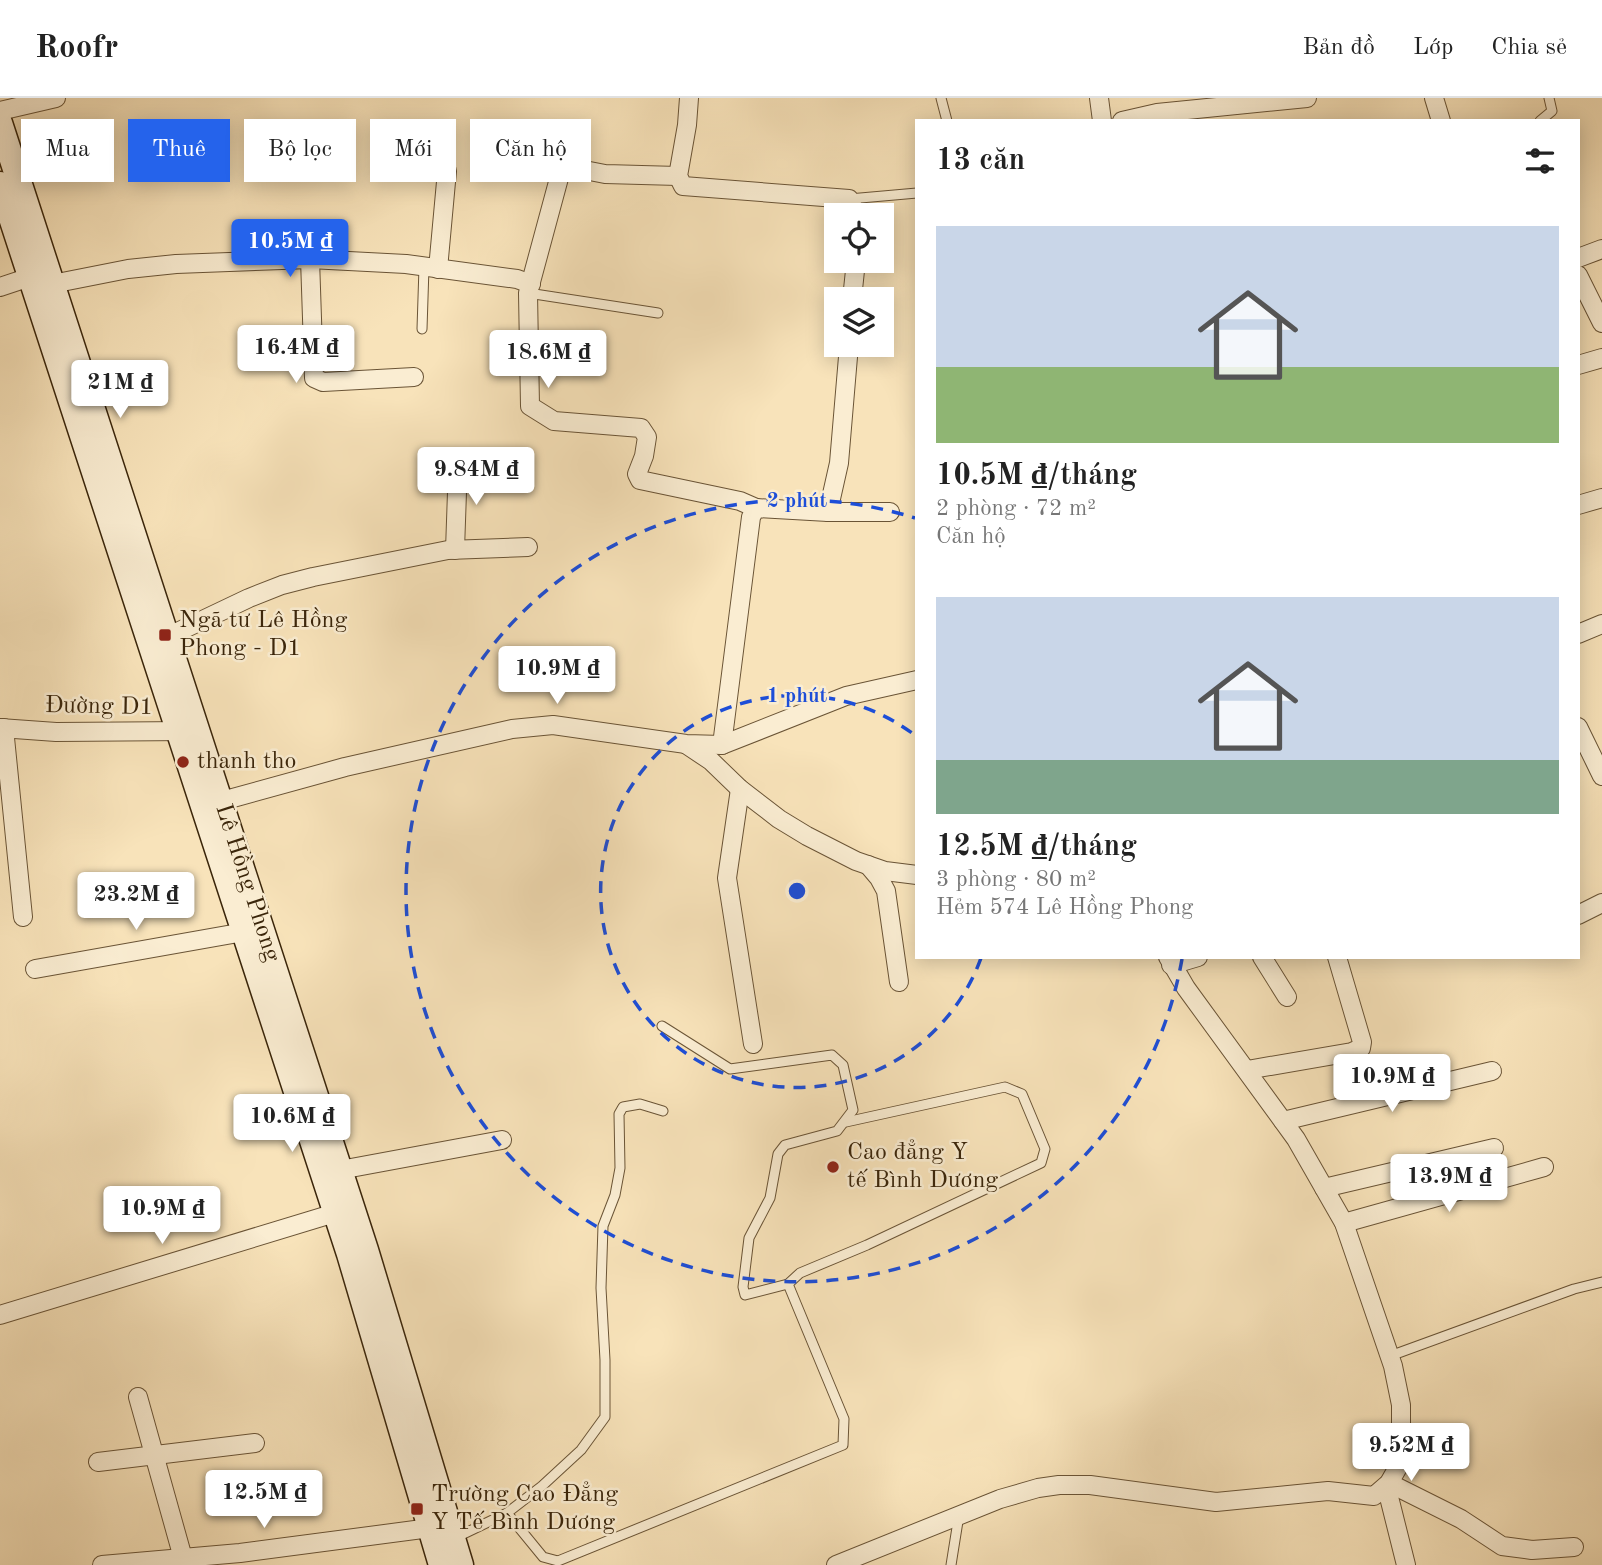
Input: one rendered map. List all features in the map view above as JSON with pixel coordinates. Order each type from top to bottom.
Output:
[{"type":"street","points":[[0,111],[56,98]]},
{"type":"street","points":[[690,98],[678,176],[682,186],[824,203]]},
{"type":"street","points":[[1099,98],[1102,119]]},
{"type":"street","points":[[1131,119],[1157,113],[1217,114],[1307,98]]},
{"type":"street","points":[[1434,98],[1440,119]]},
{"type":"street","name":"Lê Hồng Phong","points":[[0,123],[41,280],[211,803],[340,1170],[344,1210],[441,1565]]},
{"type":"street","points":[[591,172],[678,176]]},
{"type":"street","points":[[431,268],[445,182]]},
{"type":"street","points":[[558,182],[530,289],[530,406],[554,421],[641,428],[647,437],[637,474],[640,480],[740,501],[756,508],[890,512]]},
{"type":"street","name":"Lê Hồng Phong","points":[[0,184],[41,280],[167,637],[188,731]]},
{"type":"street","points":[[1580,257],[1602,249]]},
{"type":"street","points":[[310,259],[314,378],[323,382],[414,377]]},
{"type":"street","points":[[0,287],[176,264],[310,259],[363,261],[517,279],[530,289]]},
{"type":"street","points":[[1580,279],[1602,324]]},
{"type":"street","points":[[828,512],[839,463],[848,357]]},
{"type":"street","points":[[1580,364],[1602,358]]},
{"type":"street","points":[[455,550],[458,463]]},
{"type":"street","points":[[1580,504],[1602,498]]},
{"type":"street","points":[[722,745],[738,601],[751,517],[756,508]]},
{"type":"street","points":[[167,637],[224,608],[282,584],[360,566],[455,550],[528,547]]},
{"type":"street","points":[[1580,633],[1602,624]]},
{"type":"street","points":[[211,803],[345,767],[512,729],[553,724],[686,744],[722,745],[846,696],[915,680]]},
{"type":"street","points":[[2,728],[23,917]]},
{"type":"street","name":"Đường D1","points":[[2,728],[56,732],[188,731]]},
{"type":"street","points":[[1580,731],[1602,776]]},
{"type":"street","points":[[686,744],[711,761],[740,789],[798,830],[856,862],[885,871],[915,875]]},
{"type":"street","points":[[740,789],[727,878],[752,1044]]},
{"type":"street","name":"Lê Hồng Phong","points":[[211,803],[244,932],[344,1210],[461,1565]]},
{"type":"street","points":[[868,865],[886,891],[899,982]]},
{"type":"street","points":[[1580,914],[1602,903]]},
{"type":"street","points":[[35,969],[244,932]]},
{"type":"street","points":[[1263,959],[1287,997]]},
{"type":"street","points":[[1247,1070],[1352,1052],[1361,1048],[1362,1042],[1338,959]]},
{"type":"street","points":[[836,1565],[1019,1493],[1059,1485],[1090,1485],[1216,1502],[1328,1491],[1374,1496],[1387,1486],[1401,1462],[1401,1405],[1390,1356],[1343,1223],[1283,1121],[1170,961]]},
{"type":"street","points":[[1283,1121],[1492,1071]]},
{"type":"street","points":[[340,1170],[502,1140]]},
{"type":"street","points":[[1324,1188],[1494,1148]]},
{"type":"street","points":[[1343,1223],[1544,1167]]},
{"type":"street","points":[[0,1315],[344,1210]]},
{"type":"street","points":[[138,1397],[183,1558]]},
{"type":"street","points":[[98,1462],[255,1443]]},
{"type":"street","points":[[1387,1486],[1461,1519],[1502,1546],[1532,1550],[1574,1547]]},
{"type":"street","points":[[1387,1486],[1406,1565]]},
{"type":"street","points":[[102,1565],[183,1558],[430,1528]]},
{"type":"lane","points":[[942,98],[947,119]]},
{"type":"lane","points":[[1542,119],[1552,111],[1549,98]]},
{"type":"lane","points":[[871,203],[915,193]]},
{"type":"lane","points":[[422,330],[431,268]]},
{"type":"lane","points":[[530,289],[658,313]]},
{"type":"lane","points":[[662,1026],[730,1069],[832,1055],[844,1065],[853,1110],[837,1130],[785,1145],[778,1154],[770,1198],[749,1238],[743,1287],[745,1295],[788,1284],[800,1273],[867,1245],[1041,1163],[1045,1149],[1022,1094],[1005,1087],[846,1122]]},
{"type":"lane","points":[[453,1539],[507,1513],[542,1486],[580,1450],[605,1417],[601,1288],[603,1226],[615,1195],[620,1168],[619,1114],[623,1107],[640,1104],[663,1111]]},
{"type":"lane","points":[[1390,1356],[1574,1289],[1602,1282]]},
{"type":"lane","points":[[507,1513],[543,1557],[558,1561],[844,1444],[844,1419],[788,1284]]},
{"type":"lane","points":[[951,1565],[959,1515]]},
{"type":"place","name":"Ngã tư Lê Hồng Phong - D1","points":[[165,635]]},
{"type":"place","name":"thanh tho","points":[[183,762]]},
{"type":"place","name":"Cao đẳng Y tế Bình Dương","points":[[833,1167]]},
{"type":"place","name":"Trường Cao Đẳng Y Tế Bình Dương","points":[[417,1509]]}]
